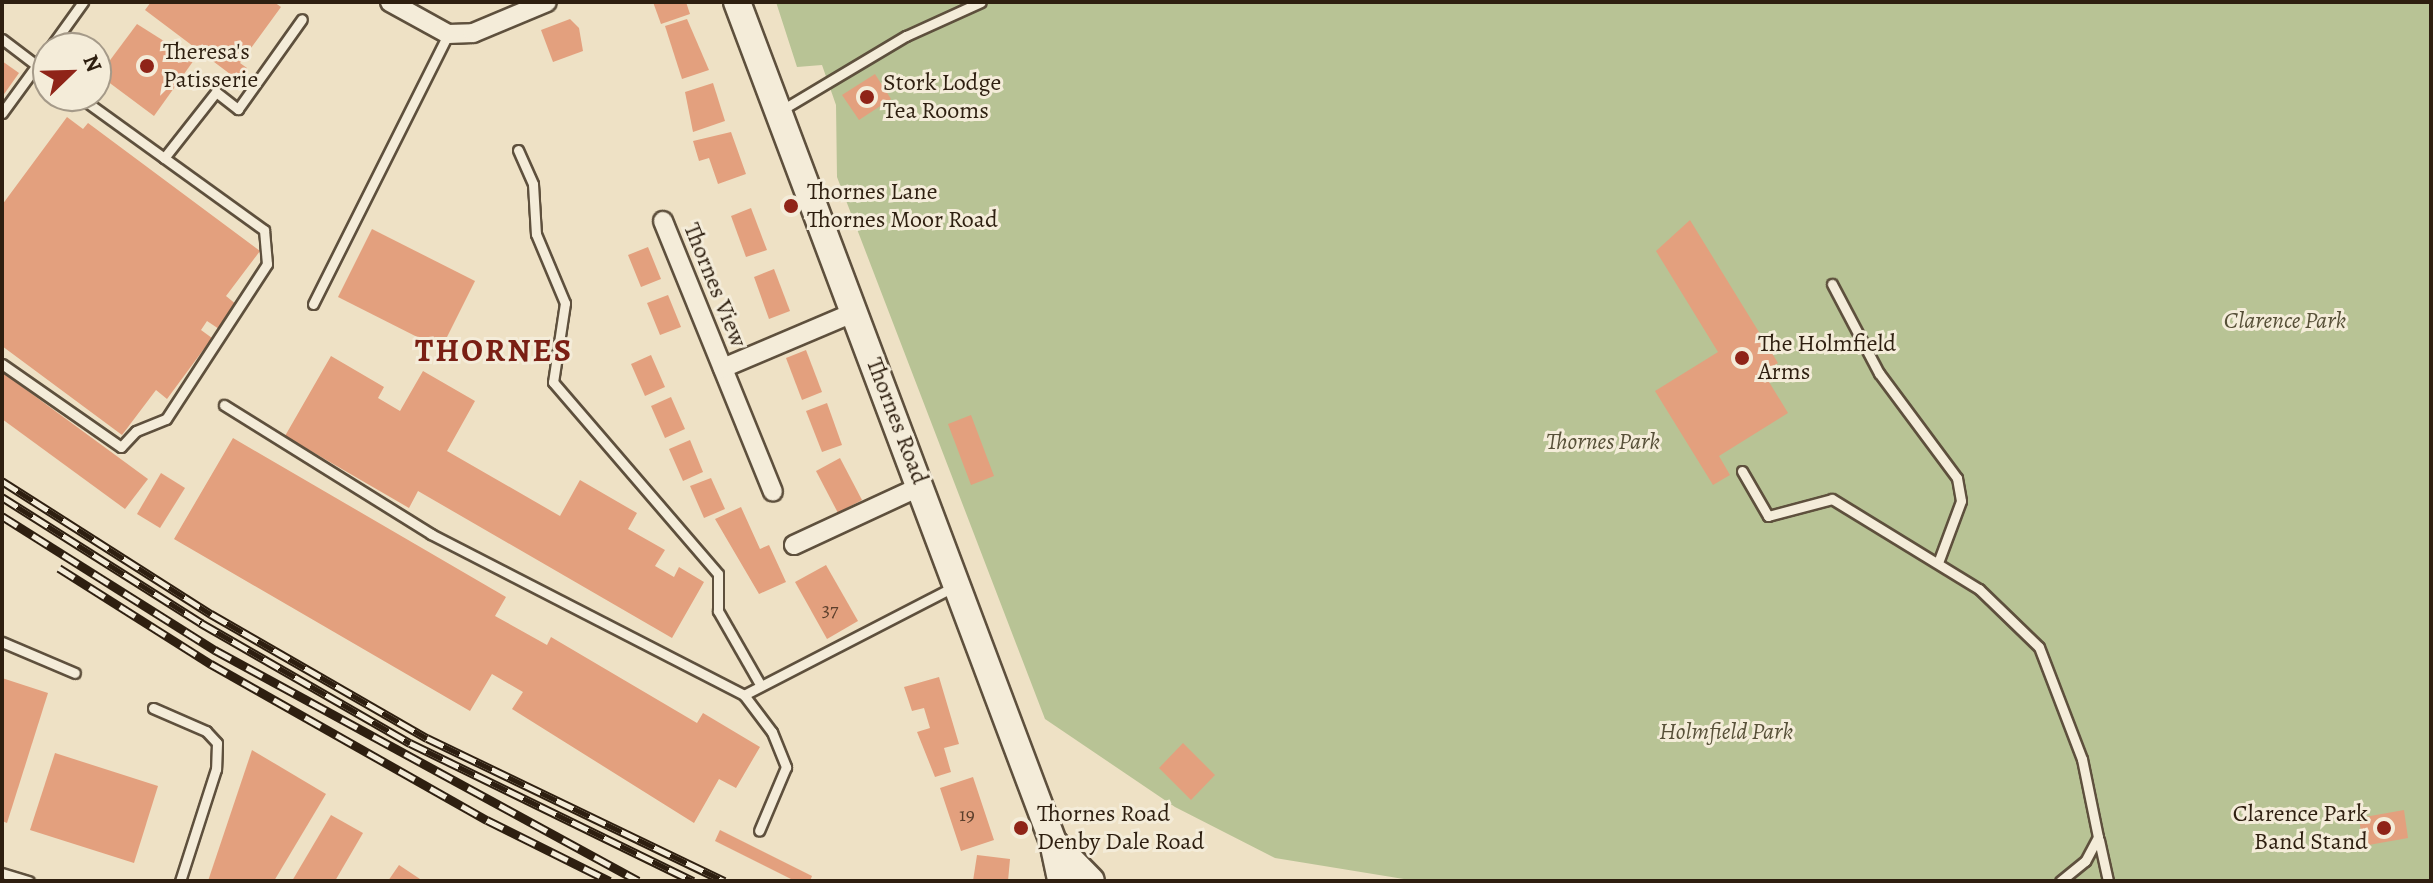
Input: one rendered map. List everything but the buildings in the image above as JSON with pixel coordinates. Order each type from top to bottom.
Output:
[{"type":"main road","name":"Thornes Road","points":[[737,2],[775,114],[855,312],[958,584],[1053,842],[1061,881]]},
{"type":"main road","name":"Thornes Road","points":[[1053,842],[1091,881]]},
{"type":"street","points":[[390,2],[448,34],[473,33],[547,2]]},
{"type":"street","name":"Thornes View","points":[[663,221],[773,492]]},
{"type":"street","name":"Thornes View","points":[[723,368],[855,312]]},
{"type":"street","points":[[794,545],[921,486]]},
{"type":"lane","points":[[61,32],[83,2]]},
{"type":"lane","points":[[775,114],[906,36],[979,2]]},
{"type":"lane","points":[[164,158],[216,92],[238,109],[302,19]]},
{"type":"lane","points":[[313,304],[448,34]]},
{"type":"lane","points":[[2,39],[32,62]]},
{"type":"lane","points":[[2,113],[32,73]]},
{"type":"lane","points":[[2,364],[121,447],[136,431],[166,419],[267,264],[270,245],[264,230],[100,112]]},
{"type":"lane","points":[[518,150],[533,184],[536,234],[565,303],[553,382],[718,574],[718,611],[761,686]]},
{"type":"lane","points":[[1832,284],[1879,373],[1957,478],[1961,501],[1939,560]]},
{"type":"lane","points":[[224,405],[431,534],[744,695],[772,732],[786,767],[759,831]]},
{"type":"lane","points":[[1742,471],[1768,516],[1832,499],[1939,560],[2011,614],[2039,647],[2082,759],[2108,881]]},
{"type":"lane","points":[[744,695],[958,584]]},
{"type":"lane","points":[[2,642],[75,673]]},
{"type":"lane","points":[[153,708],[206,731],[217,743],[216,769],[180,881]]},
{"type":"lane","points":[[2060,881],[2085,861],[2098,837]]},
{"type":"lane","points":[[2,873],[29,881]]},
{"type":"green space","name":"Thornes Park","points":[[776,2],[2431,2],[2431,881],[1416,881],[1275,858],[1175,807],[1045,719],[837,177],[836,105],[822,65],[797,67]]},
{"type":"railway","points":[[2,481],[211,614],[427,738],[724,881]]},
{"type":"railway","points":[[2,497],[201,623],[410,743],[693,881]]},
{"type":"railway","points":[[2,516],[215,650],[638,881]]},
{"type":"railway","points":[[59,568],[211,664],[487,820],[610,881]]},
{"type":"place","name":"Theresa's Patisserie","points":[[147,66]]},
{"type":"place","name":"Stork Lodge Tea Rooms","points":[[867,97]]},
{"type":"place","name":"Thornes Lane Thornes Moor Road","points":[[791,206]]},
{"type":"place","name":"The Holmfield Arms","points":[[1742,358]]},
{"type":"place","name":"Thornes Road Denby Dale Road","points":[[1021,828]]},
{"type":"place","name":"Clarence Park Band Stand","points":[[2384,828]]},
{"type":"district","name":"THORNES","points":[[494,350]]},
{"type":"park label","name":"Clarence Park","points":[[2285,321]]},
{"type":"park label","name":"Holmfield Park","points":[[1726,732]]}]
